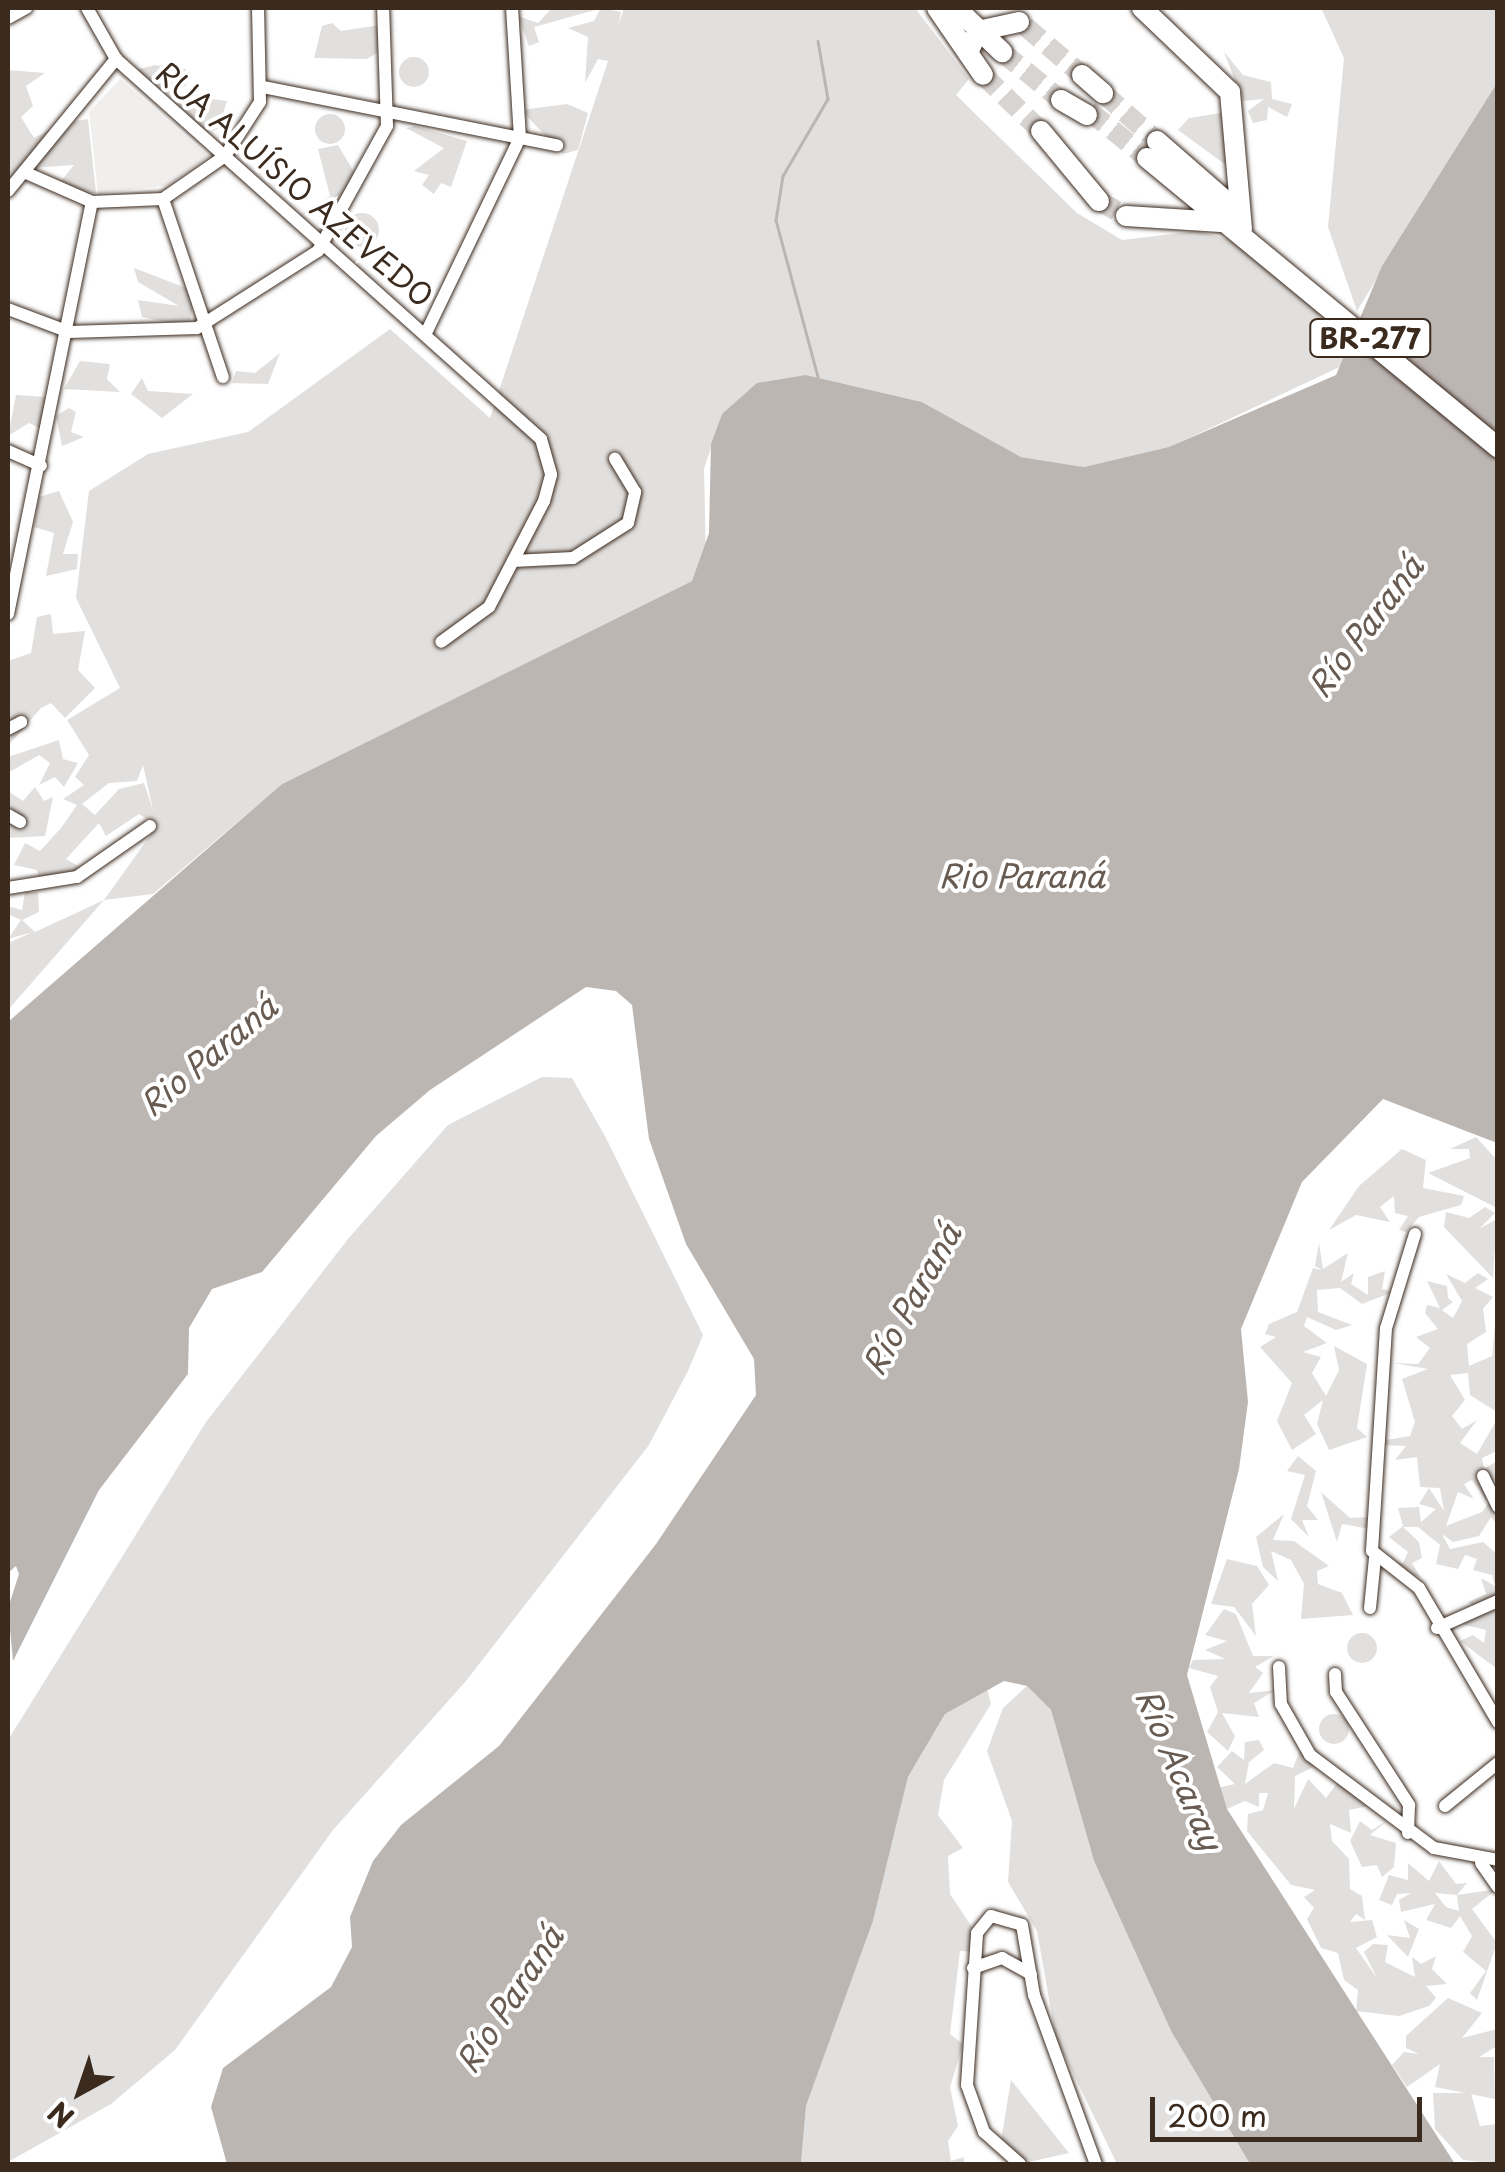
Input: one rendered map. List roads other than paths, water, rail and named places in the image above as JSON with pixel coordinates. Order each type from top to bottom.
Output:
[{"type":"highway","points":[[937,8],[984,75]]},
{"type":"highway","points":[[956,8],[989,21],[1022,24]]},
{"type":"highway","points":[[970,8],[989,21],[1006,48]]},
{"type":"highway","points":[[1126,216],[1197,214],[1238,219],[1230,92],[1142,8]]},
{"type":"highway","points":[[968,52],[989,21]]},
{"type":"highway","points":[[1082,75],[1103,94]]},
{"type":"highway","points":[[1064,96],[1088,113]]},
{"type":"highway","points":[[1041,131],[1099,201]]},
{"type":"highway","name":"BR-277","points":[[1152,150],[1238,219],[1498,447]]},
{"type":"street","name":"RUA ALUÍSIO AZEVEDO","points":[[87,8],[116,59],[487,384],[541,439],[550,475],[513,561],[489,607],[441,642]]},
{"type":"street","points":[[24,172],[92,202],[163,199],[225,156],[263,87],[258,8]]},
{"type":"street","points":[[8,308],[69,332],[207,326],[327,242],[390,114],[383,8]]},
{"type":"street","points":[[426,333],[520,138],[512,8]]},
{"type":"street","points":[[8,191],[116,59]]},
{"type":"street","points":[[263,87],[556,145]]},
{"type":"street","points":[[163,199],[223,377]]},
{"type":"street","points":[[8,614],[69,332],[92,202]]},
{"type":"street","points":[[8,451],[41,466]]},
{"type":"street","points":[[513,561],[573,558],[628,523],[635,492],[615,459]]},
{"type":"street","points":[[8,728],[21,722]]},
{"type":"street","points":[[8,888],[77,876],[150,826]]},
{"type":"street","points":[[1370,1608],[1386,1328],[1415,1234]]},
{"type":"street","points":[[1482,1476],[1498,1507]]},
{"type":"street","points":[[1375,1558],[1419,1588],[1437,1628],[1495,1714]]},
{"type":"street","points":[[1437,1628],[1498,1601]]},
{"type":"street","points":[[1279,1667],[1294,1736],[1408,1833],[1481,1863],[1498,1886]]},
{"type":"street","points":[[1335,1674],[1336,1692],[1409,1805],[1408,1833]]},
{"type":"street","points":[[1445,1806],[1498,1763]]},
{"type":"street","points":[[1481,1863],[1498,1860]]},
{"type":"street","points":[[1020,2164],[984,2132],[967,2086],[979,1924],[991,1916],[1022,1925],[1031,1974],[1096,2164]]},
{"type":"street","points":[[973,1968],[1002,1958],[1031,1974]]},
{"type":"water","name":"Rio Paraná","points":[[1497,83],[1497,1143],[1383,1099],[1302,1182],[1241,1329],[1248,1402],[1239,1469],[1187,1675],[1227,1809],[1455,2164],[1250,2164],[1171,2031],[1094,1861],[1051,1710],[1027,1686],[1004,1681],[945,1714],[908,1777],[873,1921],[806,2106],[801,2164],[227,2164],[211,2107],[223,2068],[331,1987],[352,1947],[350,1917],[373,1861],[401,1825],[499,1746],[656,1544],[756,1395],[754,1359],[686,1244],[649,1139],[632,1005],[616,991],[586,987],[430,1090],[376,1136],[262,1272],[212,1289],[189,1328],[188,1374],[99,1490],[13,1661],[8,1608],[19,1574],[16,1566],[8,1573],[8,1022],[282,784],[692,581],[709,533],[711,444],[722,414],[757,383],[806,375],[922,402],[1021,457],[1084,467],[1169,447],[1336,375],[1382,266]]},
{"type":"waterway","points":[[818,41],[828,99],[783,176],[776,220],[819,381]]},
{"type":"tunnel","points":[[1025,26],[1082,75]]},
{"type":"tunnel","points":[[1002,52],[1061,100]]},
{"type":"tunnel","points":[[983,75],[1041,131]]},
{"type":"tunnel","points":[[1103,93],[1157,141]]},
{"type":"tunnel","points":[[1089,111],[1147,158]]},
{"type":"tunnel","points":[[1099,201],[1126,216]]},
{"type":"water label","name":"Río Paraná","points":[[1365,626]]},
{"type":"water label","name":"Río Paraná","points":[[911,1299]]},
{"type":"water label","name":"Río Acaray","points":[[1180,1769]]},
{"type":"water label","name":"Río Paraná","points":[[509,1999]]}]
